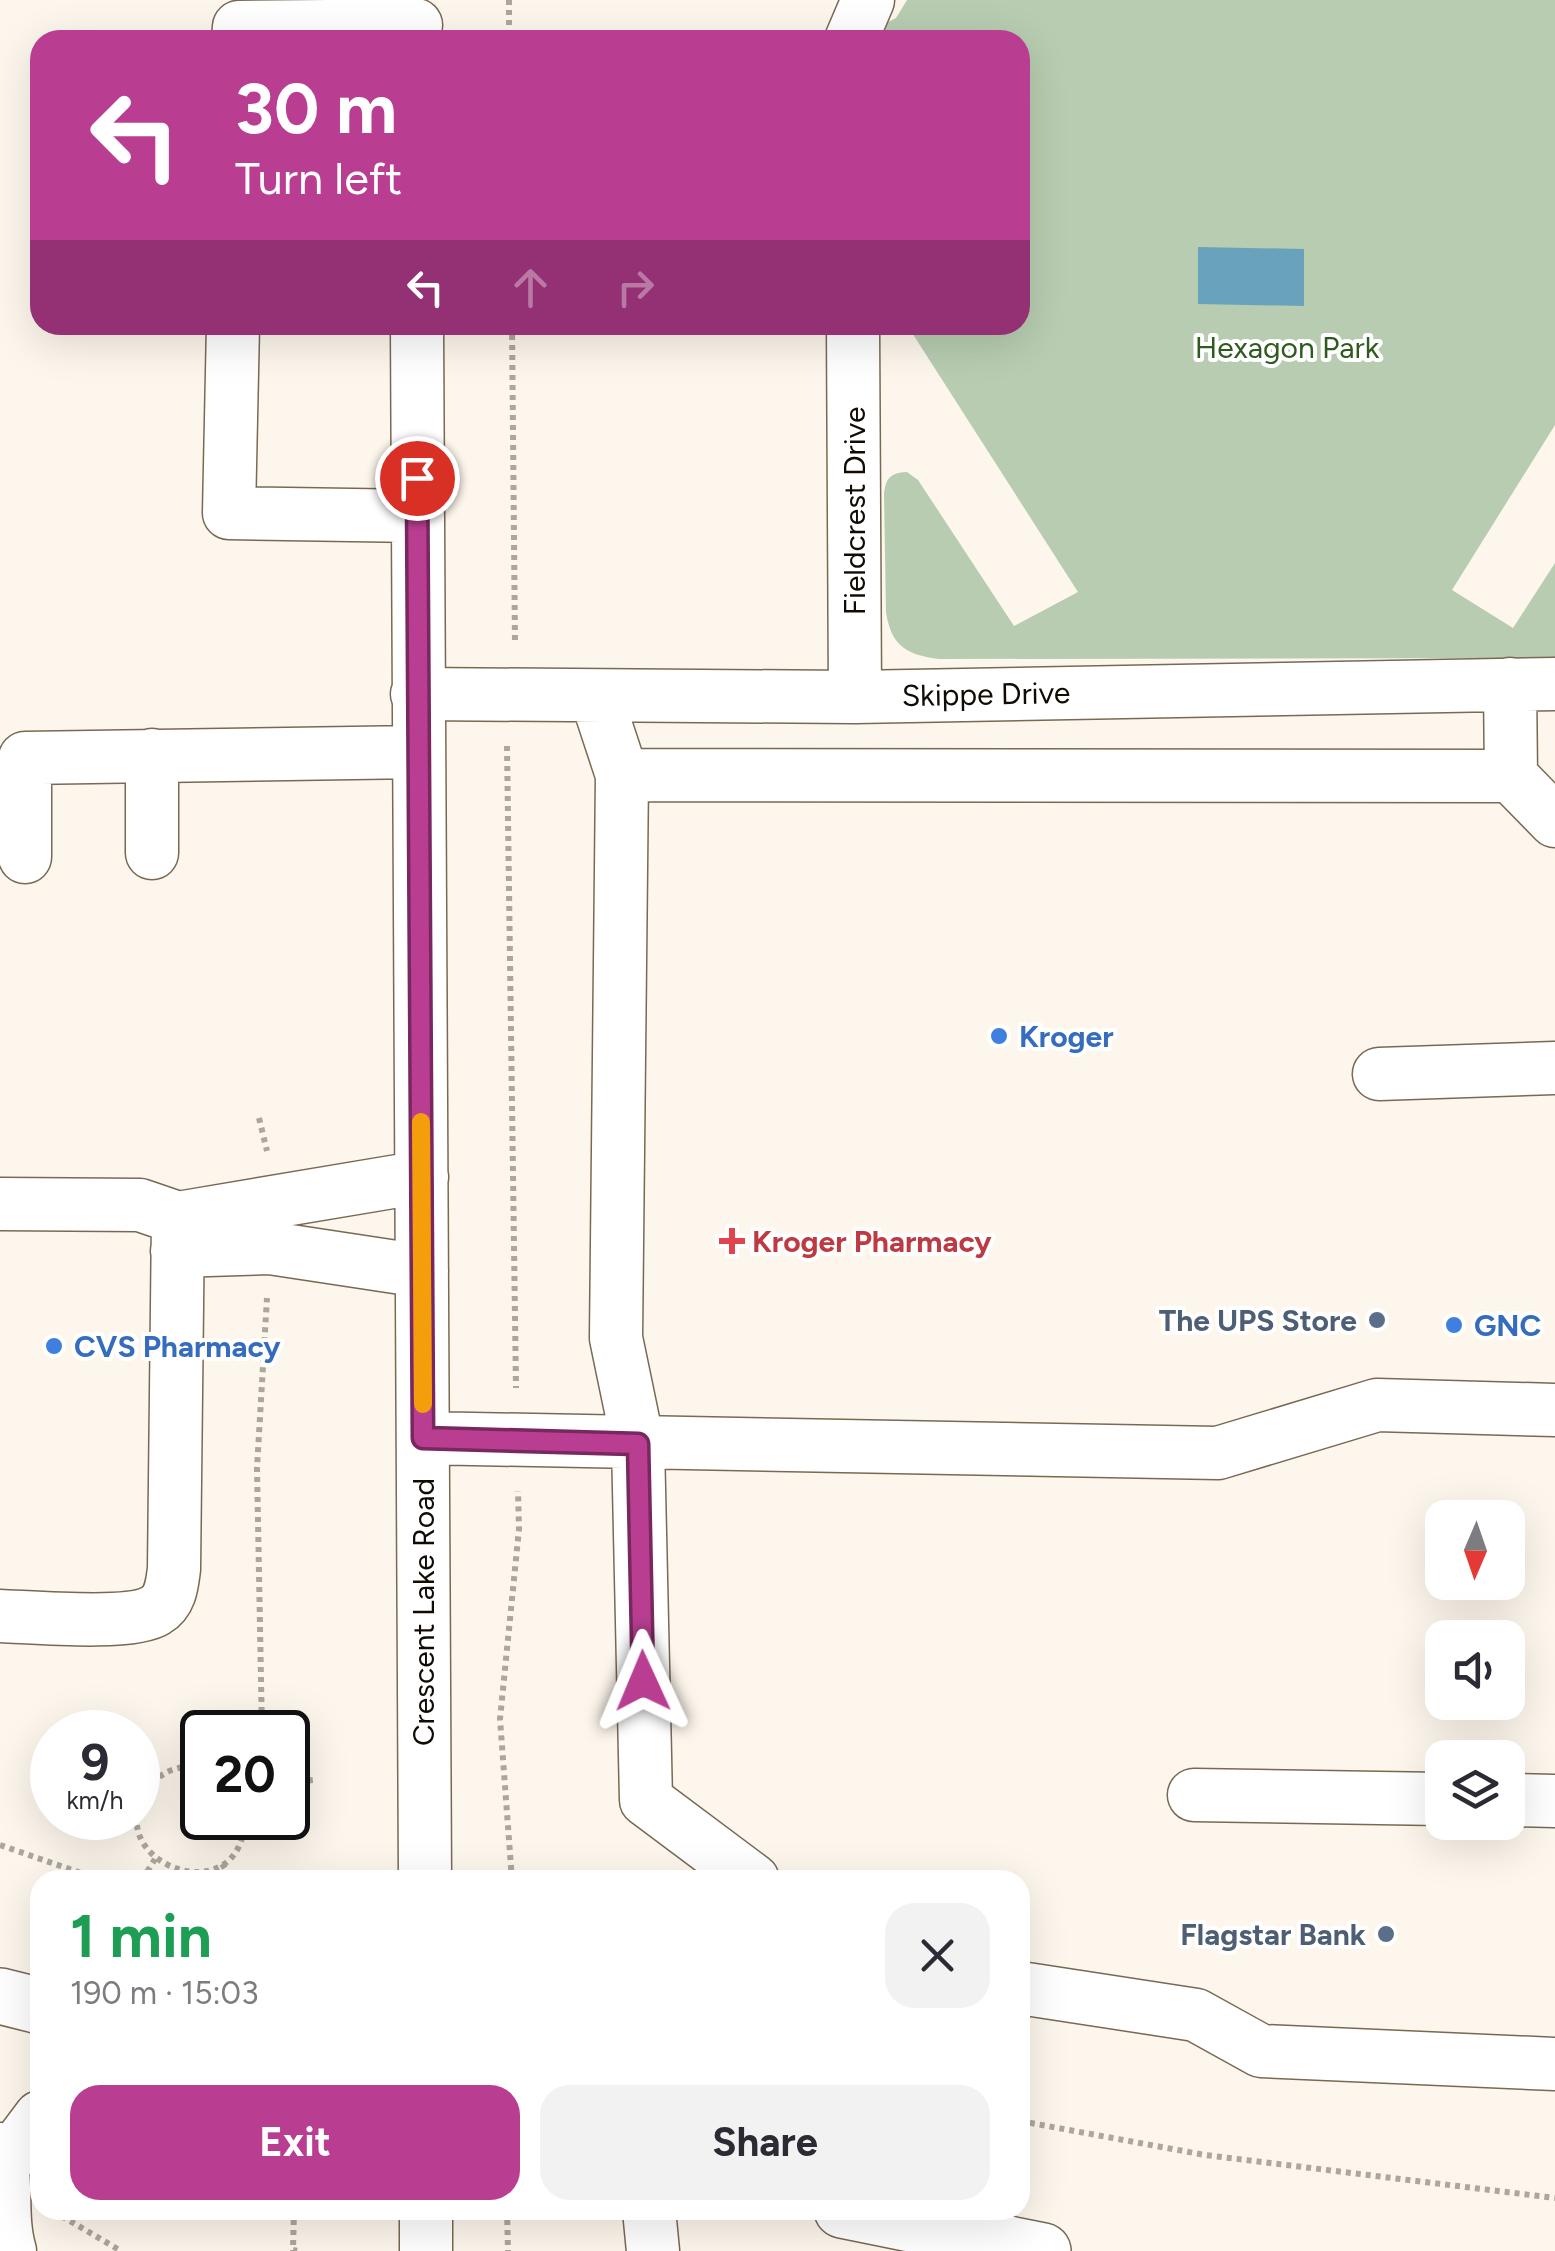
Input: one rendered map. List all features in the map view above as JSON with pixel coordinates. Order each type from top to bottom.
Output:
[{"type":"highway","points":[[0,1996],[30,2004]]},
{"type":"highway","points":[[868,2227],[1043,2251]]},
{"type":"street","points":[[855,30],[868,0]]},
{"type":"street","points":[[238,30],[416,22]]},
{"type":"street","points":[[232,335],[229,513],[417,516]]},
{"type":"street","name":"Crescent Lake Road","points":[[417,335],[425,1870]]},
{"type":"street","name":"Fieldcrest Drive","points":[[853,335],[855,697]]},
{"type":"street","points":[[1511,776],[1532,684]]},
{"type":"street","name":"Skippe Drive","points":[[417,694],[855,697],[1532,684]]},
{"type":"street","points":[[596,696],[622,775],[616,1338],[638,1444],[646,1800],[740,1870]]},
{"type":"street","points":[[25,857],[25,758],[418,752]]},
{"type":"street","points":[[152,755],[152,853]]},
{"type":"street","points":[[622,775],[1511,776],[1555,822]]},
{"type":"street","points":[[1379,1074],[1555,1068]]},
{"type":"street","points":[[0,1204],[140,1205],[178,1234],[272,1224],[422,1177]]},
{"type":"street","points":[[272,1224],[422,1270]]},
{"type":"street","points":[[0,1616],[121,1619],[156,1611],[171,1593],[178,1234]]},
{"type":"street","points":[[423,1438],[1218,1453],[1378,1405],[1555,1410]]},
{"type":"street","points":[[1194,1794],[1425,1799]]},
{"type":"street","points":[[1525,1801],[1555,1802]]},
{"type":"street","points":[[1030,1990],[1196,2015],[1260,2050],[1555,2064]]},
{"type":"street","points":[[5,2238],[2,2157],[30,2128]]},
{"type":"street","points":[[426,2220],[426,2251]]},
{"type":"street","points":[[651,2220],[653,2251]]},
{"type":"path","points":[[509,0],[509,30]]},
{"type":"path","points":[[511,1870],[500,1719],[519,1528],[505,765],[515,641],[512,335]]},
{"type":"path","points":[[259,1118],[274,1184],[257,1468],[262,1710]]},
{"type":"path","points":[[171,1870],[144,1845],[138,1827],[139,1808],[158,1777],[180,1769]]},
{"type":"path","points":[[210,1870],[234,1853],[241,1840]]},
{"type":"path","points":[[0,1845],[71,1870]]},
{"type":"path","points":[[148,1870],[155,1859]]},
{"type":"path","points":[[222,1864],[226,1870]]},
{"type":"path","points":[[1030,2123],[1205,2155],[1555,2198]]},
{"type":"path","points":[[69,2220],[121,2251]]},
{"type":"path","points":[[294,2220],[294,2251]]},
{"type":"path","points":[[507,2220],[508,2251]]},
{"type":"green space","name":"Hexagon Park","points":[[907,0],[1555,0],[1555,425],[1452,590],[1513,628],[1555,563],[1555,658],[939,659],[902,647],[892,633],[886,612],[884,494],[893,475],[907,472],[918,480],[1014,626],[1078,592],[913,335],[1030,335],[1030,30],[879,30],[896,18]]},
{"type":"water","points":[[1198,247],[1304,249],[1304,306],[1198,304]]},
{"type":"slow traffic","points":[[421,1122],[423,1404]]},
{"type":"place","name":"Kroger","points":[[999,1036]]},
{"type":"place","name":"Kroger Pharmacy","points":[[732,1241]]},
{"type":"place","name":"The UPS Store","points":[[1377,1320]]},
{"type":"place","name":"GNC","points":[[1454,1325]]},
{"type":"place","name":"CVS Pharmacy","points":[[54,1346]]},
{"type":"place","name":"Flagstar Bank","points":[[1386,1934]]},
{"type":"route","points":[[417,478],[423,1438],[638,1444],[643,1681]]}]
